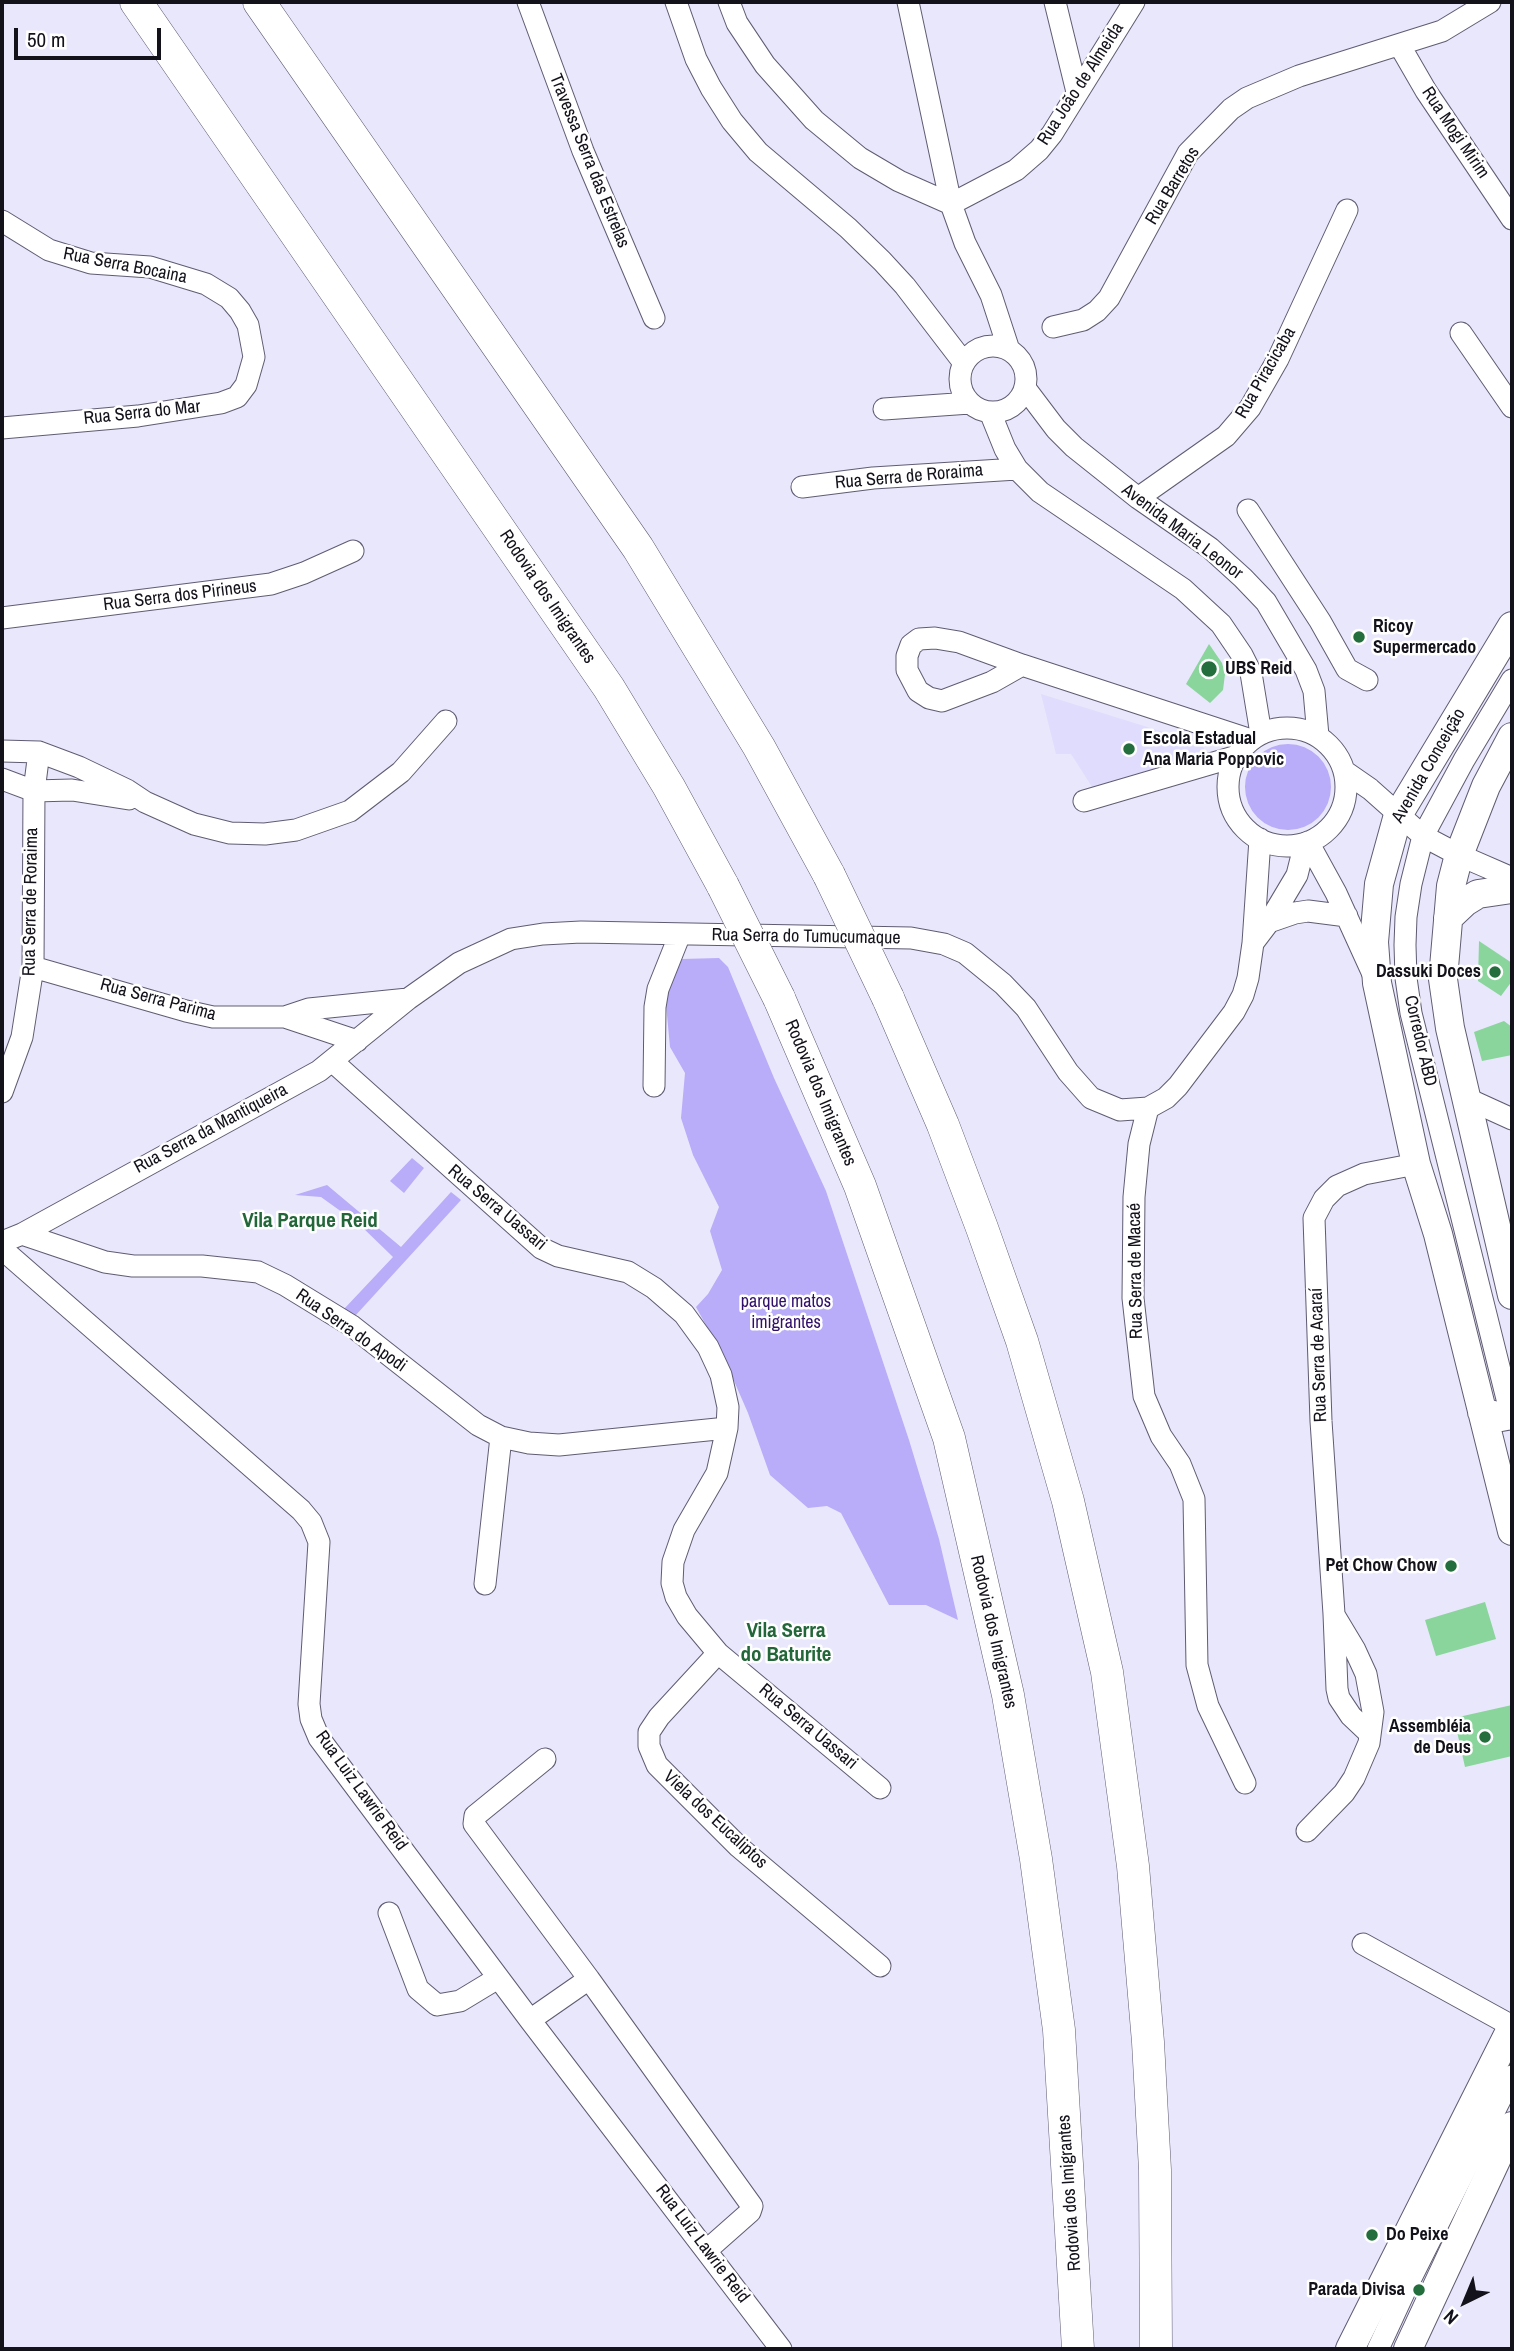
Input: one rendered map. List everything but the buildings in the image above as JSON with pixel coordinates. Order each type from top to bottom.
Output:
[{"type":"highway","name":"Rodovia dos Imigrantes","points":[[136,2],[574,636],[669,787],[723,886],[779,998],[860,1186],[949,1438],[1008,1695],[1036,1859],[1059,2030],[1078,2349]]},
{"type":"highway","points":[[260,2],[638,548],[760,747],[829,875],[888,998],[943,1125],[1021,1341],[1068,1501],[1107,1672],[1133,1866],[1148,2042],[1155,2170],[1156,2349]]},
{"type":"main road","name":"Avenida Conceição","points":[[1512,626],[1398,815],[1384,857],[1375,912],[1377,983],[1416,1164],[1438,1234],[1512,1531]]},
{"type":"main road","points":[[1512,737],[1486,786],[1459,855],[1451,886],[1443,979],[1446,1003],[1512,1295]]},
{"type":"main road","points":[[1448,918],[1478,894],[1512,889]]},
{"type":"main road","points":[[1482,1412],[1501,1417],[1512,1416]]},
{"type":"main road","points":[[1350,2349],[1512,2026]]},
{"type":"main road","points":[[1408,2349],[1512,2126]]},
{"type":"street","name":"Travessa Serra das Estrelas","points":[[528,2],[583,151],[654,318]]},
{"type":"street","points":[[676,2],[696,59],[732,121],[758,152],[848,228],[882,261],[905,286],[964,363]]},
{"type":"street","points":[[729,2],[737,23],[765,65],[814,120],[860,158],[899,181],[951,204]]},
{"type":"street","points":[[908,2],[951,204],[965,243],[991,295],[1009,350]]},
{"type":"street","points":[[1055,2],[1077,92]]},
{"type":"street","name":"Rua João de Almeida","points":[[951,204],[1016,170],[1039,150],[1052,134],[1134,2]]},
{"type":"street","name":"Rua Barretos","points":[[1053,327],[1083,320],[1097,311],[1109,298],[1188,153],[1231,109],[1247,98],[1287,81],[1442,31],[1490,2]]},
{"type":"street","name":"Rua Mogi Mirim","points":[[1400,46],[1426,91],[1512,219]]},
{"type":"street","name":"Rua Piracicaba","points":[[1138,498],[1190,464],[1226,436],[1250,408],[1278,359],[1348,209]]},
{"type":"street","name":"Rua Serra Bocaina","points":[[2,222],[49,250],[80,260],[118,266],[149,267],[206,284],[229,298],[240,311],[248,325],[254,357]]},
{"type":"street","points":[[1461,333],[1512,407]]},
{"type":"street","points":[[884,409],[980,408],[1008,409],[1022,397],[1025,388],[1024,368],[1020,359],[1009,350],[989,346],[970,355],[960,373],[964,395],[980,408],[1017,469],[1040,492],[1183,589],[1221,624],[1242,654],[1251,673],[1250,743],[1229,775],[1228,790],[1238,819],[1260,839],[1290,846],[1306,843],[1323,834],[1335,821],[1343,806],[1346,788],[1344,771],[1330,746],[1318,736],[1300,729],[1280,728],[1250,743],[1084,801]]},
{"type":"street","name":"Rua Serra do Mar","points":[[2,428],[138,416],[221,403],[237,397],[246,385],[254,357]]},
{"type":"street","name":"Avenida Maria Leonor","points":[[1025,388],[1056,429],[1074,447],[1138,498],[1210,548],[1266,602],[1295,647],[1314,691],[1318,736]]},
{"type":"street","name":"Rua Serra de Roraima","points":[[802,487],[873,478],[1017,469]]},
{"type":"street","points":[[1248,510],[1320,621],[1347,669],[1367,680]]},
{"type":"street","name":"Rua Serra dos Pirineus","points":[[2,618],[271,584],[304,573],[353,551]]},
{"type":"street","points":[[1021,665],[992,682],[942,701],[929,698],[918,691],[907,670],[907,656],[911,645],[919,639],[960,642],[1250,743]]},
{"type":"street","points":[[1314,691],[1347,669]]},
{"type":"street","name":"Corredor ABD","points":[[1512,680],[1423,836],[1406,917],[1406,978],[1409,1001],[1512,1416]]},
{"type":"street","points":[[2,751],[39,752],[79,767],[194,824],[230,833],[265,834],[296,830],[350,811],[401,772],[446,721]]},
{"type":"street","name":"Rua Serra de Roraima","points":[[2,1093],[22,1037],[33,967],[34,791],[39,752]]},
{"type":"street","points":[[1344,771],[1370,789],[1423,836],[1512,878]]},
{"type":"street","points":[[2,779],[34,791],[90,792],[145,802]]},
{"type":"street","points":[[1148,1108],[1166,1098],[1178,1086],[1234,1012],[1248,978],[1260,839]]},
{"type":"street","points":[[1306,843],[1347,916],[1377,983]]},
{"type":"street","points":[[1253,943],[1297,875],[1306,843]]},
{"type":"street","points":[[1269,922],[1308,911],[1347,916]]},
{"type":"street","name":"Rua Serra do Tumucumaque","points":[[408,999],[459,963],[511,939],[543,934],[580,932],[911,938],[944,944],[965,953],[984,966],[1026,1008],[1068,1072],[1091,1098],[1120,1110],[1148,1108]]},
{"type":"street","points":[[654,1086],[656,998],[664,970],[680,934]]},
{"type":"street","name":"Rua Serra Parima","points":[[33,967],[214,1017],[285,1017],[309,1009],[408,999]]},
{"type":"street","name":"Rua Serra da Mantiqueira","points":[[12,1238],[319,1071],[408,999]]},
{"type":"street","name":"Rua Serra Parima","points":[[285,1017],[357,1041]]},
{"type":"street","name":"Rua Serra Uassari","points":[[332,1061],[541,1248],[558,1256],[628,1272],[654,1288],[684,1314],[708,1347],[721,1375],[729,1407],[717,1473],[684,1530],[673,1562],[676,1597],[687,1616],[718,1653],[880,1788]]},
{"type":"street","points":[[1468,1099],[1512,1119]]},
{"type":"street","name":"Rua Serra de Macaé","points":[[1148,1108],[1139,1144],[1134,1197],[1133,1298],[1142,1384],[1144,1396],[1161,1436],[1180,1464],[1194,1499],[1194,1619],[1197,1665],[1208,1706],[1245,1783]]},
{"type":"street","name":"Rua Serra de Acaraí","points":[[1370,1734],[1351,1716],[1339,1698],[1321,1421],[1314,1218],[1324,1199],[1337,1186],[1364,1174],[1416,1164]]},
{"type":"street","name":"Rua Serra do Apodi","points":[[12,1238],[105,1262],[133,1266],[202,1266],[258,1272],[285,1285],[352,1326],[478,1424],[501,1437],[529,1443],[559,1445],[727,1428]]},
{"type":"street","name":"Rua Luiz Lawrie Reid","points":[[2,1249],[302,1510],[311,1522],[319,1542],[309,1704],[311,1719],[319,1738],[498,1978],[782,2349]]},
{"type":"street","points":[[485,1584],[501,1437]]},
{"type":"street","name":"Rua Serra de Acaraí","points":[[1307,1831],[1344,1793],[1363,1757],[1373,1712],[1366,1674],[1334,1614]]},
{"type":"street","name":"Viela dos Eucaliptos","points":[[718,1653],[659,1717],[649,1732],[649,1746],[657,1765],[739,1847],[880,1966]]},
{"type":"street","points":[[545,1759],[475,1816],[474,1824],[589,1979],[751,2206],[750,2213],[707,2250]]},
{"type":"street","points":[[389,1913],[418,1989],[437,2005],[460,2001],[498,1978]]},
{"type":"street","points":[[1363,1944],[1512,2026]]},
{"type":"street","points":[[530,2020],[589,1979]]},
{"type":"street","points":[[1378,2349],[1512,2076]]},
{"type":"shaded area","name":"Escola Estadual Ana Maria Poppovic","points":[[1041,694],[1202,744],[1207,756],[1101,801],[1071,754],[1056,754]]},
{"type":"green space","points":[[1288,744],[1305,747],[1319,756],[1328,770],[1331,787],[1328,804],[1319,818],[1305,827],[1288,830],[1271,827],[1257,818],[1248,804],[1245,787],[1248,770],[1257,756],[1271,747]]},
{"type":"green space","name":"parque matos imigrantes","points":[[719,958],[728,967],[774,1078],[826,1191],[909,1440],[939,1539],[958,1620],[926,1605],[889,1605],[841,1513],[827,1506],[808,1508],[770,1475],[748,1413],[724,1358],[696,1307],[708,1294],[722,1270],[710,1231],[719,1207],[693,1155],[681,1118],[685,1073],[670,1047],[664,983],[678,968],[682,959]]},
{"type":"green space","points":[[412,1158],[424,1168],[404,1193],[390,1181]]},
{"type":"green space","points":[[327,1185],[401,1247],[451,1192],[461,1200],[355,1316],[344,1309],[393,1257],[360,1225],[321,1197],[295,1195]]},
{"type":"place","name":"Ricoy Supermercado","points":[[1359,637]]},
{"type":"place","name":"UBS Reid","points":[[1209,669]]},
{"type":"place","name":"Escola Estadual Ana Maria Poppovic","points":[[1129,749]]},
{"type":"place","name":"Dassuki Doces","points":[[1495,972]]},
{"type":"place","name":"Pet Chow Chow","points":[[1451,1566]]},
{"type":"place","name":"Assembléia de Deus","points":[[1485,1737]]},
{"type":"place","name":"Do Peixe","points":[[1372,2235]]},
{"type":"place","name":"Parada Divisa","points":[[1419,2290]]},
{"type":"district","name":"Vila Parque Reid","points":[[310,1221]]},
{"type":"district","name":"Vila Serra do Baturite","points":[[786,1643]]}]
